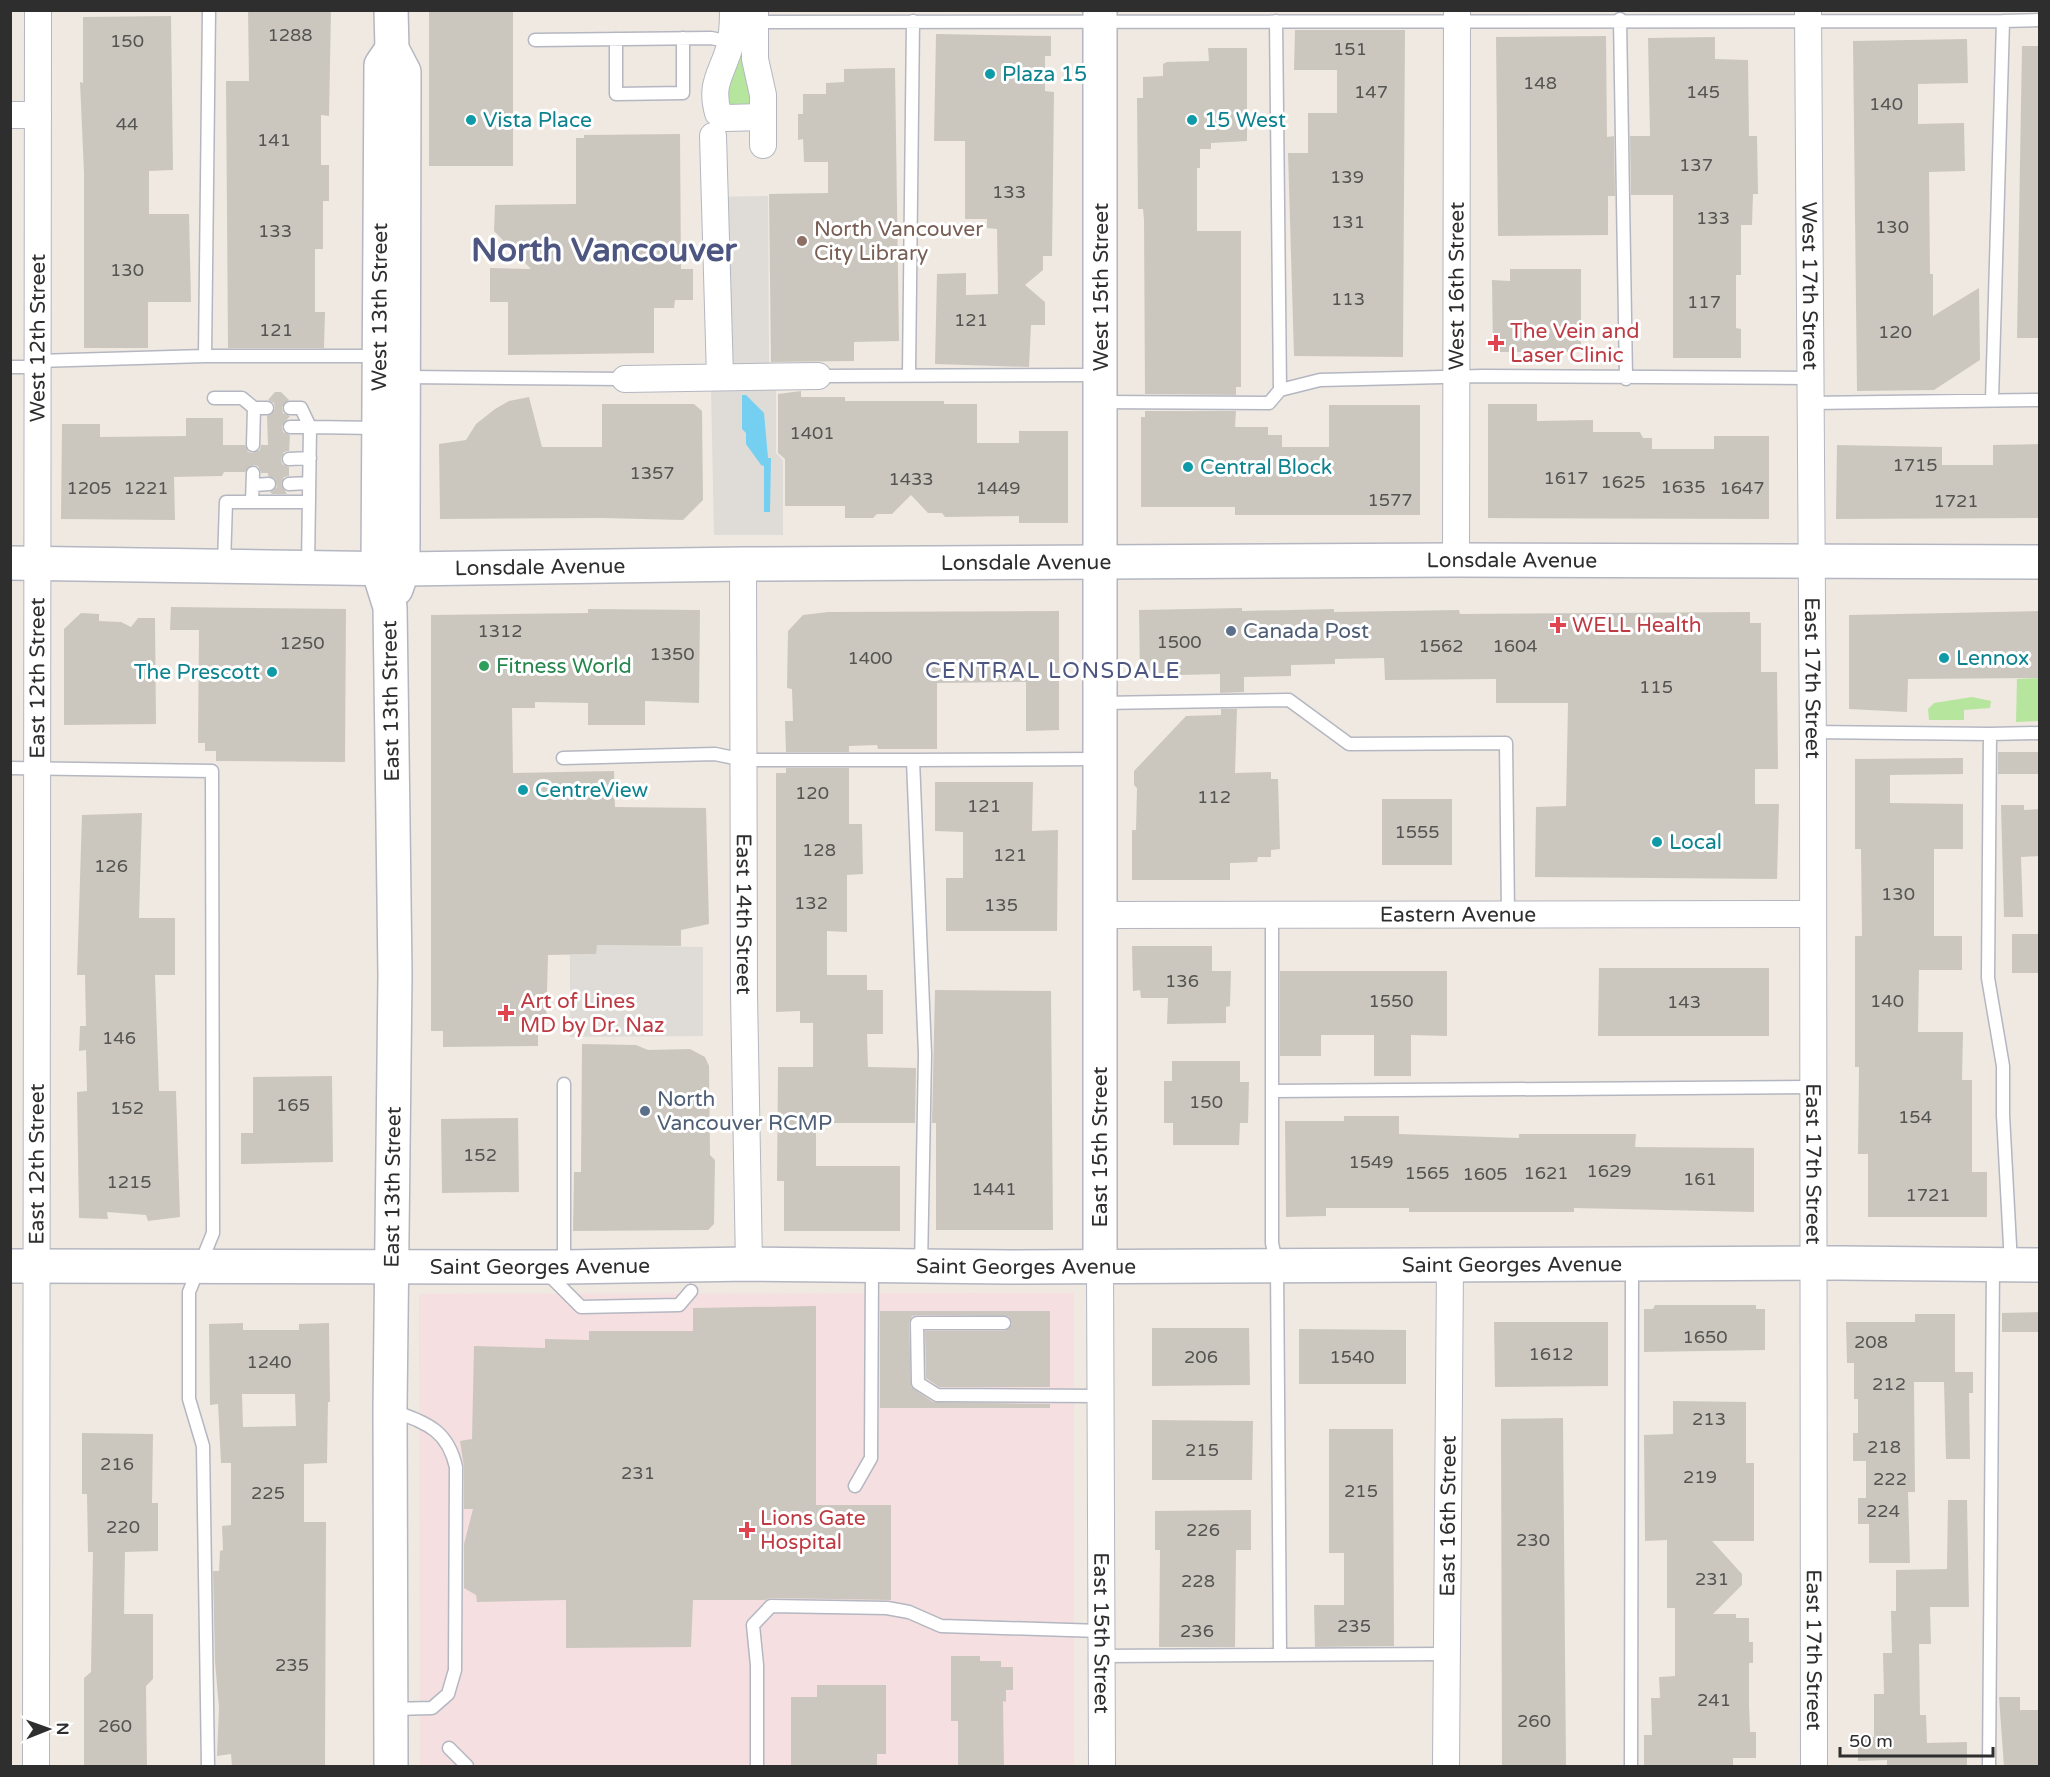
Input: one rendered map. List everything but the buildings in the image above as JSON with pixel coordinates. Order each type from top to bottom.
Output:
[{"type":"main road","name":"West 13th Street","points":[[390,569],[406,377],[404,72],[392,49],[392,10]]},
{"type":"main road","name":"West 15th Street","points":[[1099,563],[1100,16]]},
{"type":"main road","name":"West 13th Street","points":[[390,569],[379,428],[381,65],[392,49]]},
{"type":"main road","name":"Lonsdale Avenue","points":[[24,562],[308,569],[1456,560],[2040,562]]},
{"type":"main road","name":"East 15th Street","points":[[1099,563],[1102,915],[1100,1266]]},
{"type":"main road","name":"East 13th Street","points":[[390,569],[395,975],[390,1409],[391,1767]]},
{"type":"main road","name":"Saint Georges Avenue","points":[[23,1266],[1813,1264],[2015,1266]]},
{"type":"street","name":"West 12th Street","points":[[24,562],[38,364],[39,10]]},
{"type":"street","points":[[748,14],[731,42],[714,86],[717,113],[726,118],[763,117]]},
{"type":"street","points":[[748,14],[763,95],[764,145]]},
{"type":"street","name":"West 17th Street","points":[[1808,15],[1811,561]]},
{"type":"street","name":"West 16th Street","points":[[1456,560],[1457,16]]},
{"type":"street","points":[[10,115],[38,115]]},
{"type":"street","points":[[713,136],[720,377]]},
{"type":"street","points":[[625,379],[818,376]]},
{"type":"street","name":"East 17th Street","points":[[1811,561],[1814,1767]]},
{"type":"street","name":"East 12th Street","points":[[24,562],[39,768],[23,1266],[36,1767]]},
{"type":"street","name":"East 14th Street","points":[[743,564],[744,994],[749,1264]]},
{"type":"street","name":"Eastern Avenue","points":[[1102,915],[1813,914]]},
{"type":"street","name":"East 15th Street","points":[[1100,1266],[1102,1767]]},
{"type":"street","name":"East 16th Street","points":[[1446,1767],[1450,1266]]},
{"type":"lane","points":[[205,356],[209,10]]},
{"type":"lane","points":[[748,14],[913,21],[1100,16],[1276,21],[1457,16],[1620,19],[1808,15],[2040,20]]},
{"type":"lane","points":[[1620,19],[1626,379]]},
{"type":"lane","points":[[909,374],[913,21]]},
{"type":"lane","points":[[1276,21],[1281,390]]},
{"type":"lane","points":[[1992,400],[2003,21]]},
{"type":"lane","points":[[535,40],[683,38],[731,42]]},
{"type":"lane","points":[[616,39],[616,94],[683,93],[683,38]]},
{"type":"lane","points":[[10,367],[205,356],[380,356]]},
{"type":"lane","points":[[818,376],[909,374],[1269,403],[1281,390],[1320,380],[1458,376],[1626,379],[1992,400],[2040,400]]},
{"type":"lane","points":[[406,377],[625,379]]},
{"type":"lane","points":[[214,398],[243,398],[254,408],[267,408]]},
{"type":"lane","points":[[253,445],[254,408]]},
{"type":"lane","points":[[290,408],[301,408],[310,427],[308,569]]},
{"type":"lane","points":[[254,427],[267,427]]},
{"type":"lane","points":[[290,427],[379,428]]},
{"type":"lane","points":[[289,459],[310,458]]},
{"type":"lane","points":[[252,501],[253,479],[269,484]]},
{"type":"lane","points":[[289,484],[309,483]]},
{"type":"lane","points":[[224,566],[226,502],[309,502]]},
{"type":"lane","points":[[1100,703],[1289,700],[1349,744],[1506,744],[1508,913]]},
{"type":"lane","points":[[1812,732],[2040,733]]},
{"type":"lane","points":[[1989,1767],[2015,1266],[2003,1115],[2003,1066],[1988,978],[1990,734]]},
{"type":"lane","points":[[562,758],[715,754],[744,760],[1100,759]]},
{"type":"lane","points":[[913,760],[926,1054],[921,1266]]},
{"type":"lane","points":[[10,768],[212,771],[213,1233],[189,1292],[189,1399],[203,1446],[208,1767]]},
{"type":"lane","points":[[1272,915],[1272,1243],[1277,1266],[1280,1655]]},
{"type":"lane","points":[[564,1084],[553,1267],[581,1307],[679,1305],[691,1291]]},
{"type":"lane","points":[[1272,1090],[1813,1087]]},
{"type":"lane","points":[[855,1486],[871,1458],[872,1266]]},
{"type":"lane","points":[[1631,1767],[1632,1266]]},
{"type":"lane","points":[[1004,1323],[917,1323],[918,1383],[937,1395],[1099,1396]]},
{"type":"lane","points":[[390,1409],[421,1422],[441,1434],[448,1444],[456,1467],[454,1670],[448,1694],[432,1708],[391,1709]]},
{"type":"lane","points":[[757,1767],[757,1665],[753,1625],[759,1616],[771,1606],[867,1606],[909,1612],[941,1626],[1100,1643],[1280,1655],[1446,1654]]},
{"type":"lane","points":[[449,1748],[467,1767]]},
{"type":"shaded area","points":[[768,196],[769,362],[776,384],[776,453],[783,460],[783,535],[714,535],[707,197]]},
{"type":"shaded area","points":[[597,945],[703,947],[703,1036],[570,1037],[570,955],[595,954]]},
{"type":"shaded area","name":"Lions Gate Hospital","points":[[1074,1293],[1074,1766],[420,1766],[419,1294]]},
{"type":"green space","points":[[739,11],[751,106],[740,113],[719,98]]},
{"type":"green space","points":[[2039,678],[2039,721],[2016,722],[2017,679]]},
{"type":"green space","points":[[1972,697],[1991,701],[1990,708],[1964,710],[1964,720],[1929,720],[1928,709],[1934,703]]},
{"type":"water","points":[[742,395],[746,395],[764,413],[768,458],[771,458],[770,512],[764,512],[764,466],[746,444],[746,433],[742,429]]},
{"type":"place","name":"Plaza 15","points":[[990,74]]},
{"type":"place","name":"Vista Place","points":[[471,120]]},
{"type":"place","name":"15 West","points":[[1192,120]]},
{"type":"place","name":"North Vancouver City Library","points":[[802,241]]},
{"type":"place","name":"The Vein and Laser Clinic","points":[[1496,343]]},
{"type":"place","name":"Central Block","points":[[1188,467]]},
{"type":"place","name":"WELL Health","points":[[1558,625]]},
{"type":"place","name":"Canada Post","points":[[1231,631]]},
{"type":"place","name":"Lennox","points":[[1944,658]]},
{"type":"place","name":"Fitness World","points":[[484,666]]},
{"type":"place","name":"The Prescott","points":[[272,672]]},
{"type":"place","name":"CentreView","points":[[523,790]]},
{"type":"place","name":"Local","points":[[1657,842]]},
{"type":"place","name":"Art of Lines MD by Dr. Naz","points":[[506,1013]]},
{"type":"place","name":"North Vancouver RCMP","points":[[645,1111]]},
{"type":"place","name":"Lions Gate Hospital","points":[[747,1530]]},
{"type":"district","name":"North Vancouver","points":[[604,250]]},
{"type":"district","name":"CENTRAL LONSDALE","points":[[1053,671]]}]
